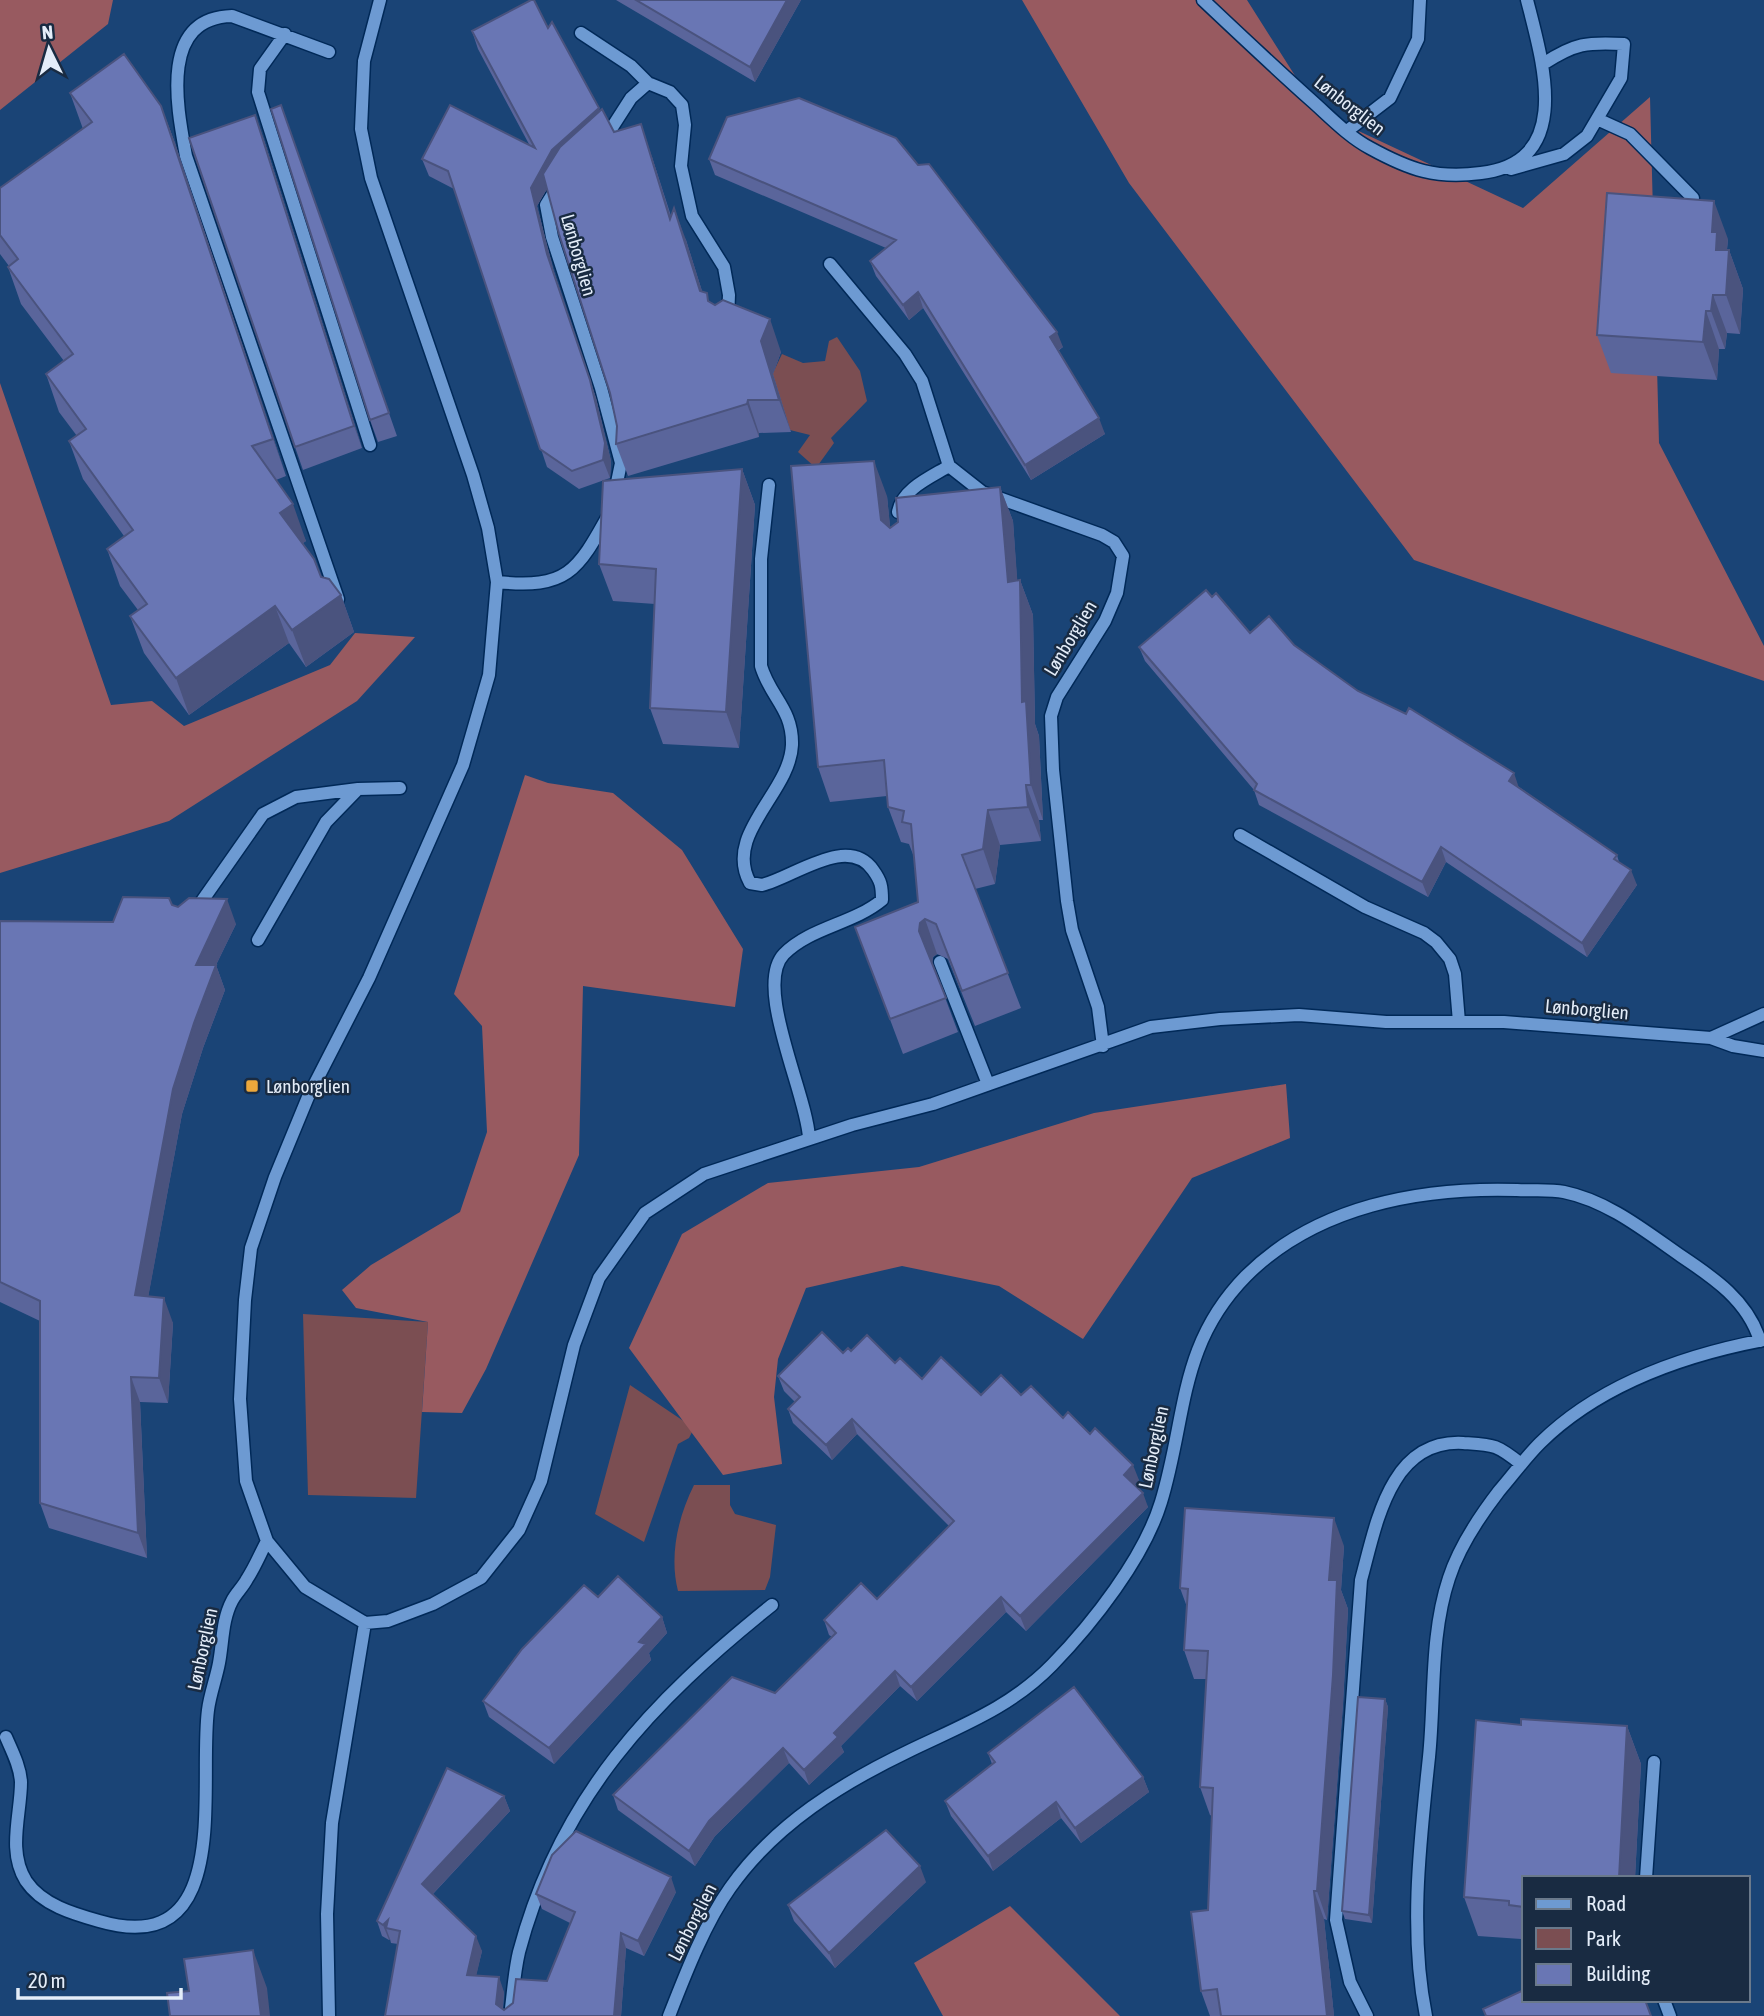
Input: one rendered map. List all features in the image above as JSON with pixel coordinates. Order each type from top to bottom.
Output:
[{"type":"street","points":[[329,2016],[327,1914],[332,1823],[365,1623],[305,1587],[267,1541],[246,1481],[240,1399],[245,1300],[251,1248],[275,1177],[308,1097],[369,978],[463,765],[489,675],[497,582],[488,528],[477,488],[375,190],[361,129],[364,61],[380,0]]},
{"type":"street","name":"Lønborglien","points":[[1203,0],[1368,147],[1424,174],[1455,177],[1502,171],[1528,156],[1541,133],[1545,109],[1544,64],[1527,0]]},
{"type":"street","points":[[1348,131],[1390,98],[1418,39],[1420,0]]},
{"type":"street","points":[[329,52],[232,16],[217,17],[202,22],[190,33],[178,63],[180,122],[186,156],[341,608]]},
{"type":"street","points":[[581,33],[631,66],[648,83],[670,92],[682,105],[685,125],[681,166],[692,216],[724,267],[729,295],[727,328]]},
{"type":"street","points":[[285,34],[260,69],[258,92],[370,445]]},
{"type":"street","points":[[1502,171],[1534,165],[1563,154],[1587,136],[1621,78],[1625,44],[1587,42],[1567,48],[1544,64]]},
{"type":"street","points":[[595,150],[613,131],[631,98],[648,83]]},
{"type":"street","points":[[1597,119],[1630,134],[1693,198]]},
{"type":"street","name":"Lønborglien","points":[[497,582],[534,586],[575,569],[611,511],[621,463],[601,388],[552,237],[546,205],[565,174]]},
{"type":"street","points":[[830,264],[905,354],[922,381],[949,466],[908,493],[900,504],[899,528]]},
{"type":"street","name":"Lønborglien","points":[[949,466],[982,492],[1102,535],[1114,542],[1123,556],[1123,570],[1117,593],[1105,621],[1057,697],[1051,716],[1053,770],[1067,901],[1075,942],[1098,1007],[1103,1046]]},
{"type":"street","points":[[769,485],[761,559],[761,666],[765,679],[787,709],[792,730],[792,749],[788,764],[748,836],[742,869],[750,883],[762,885],[839,856],[852,854],[868,863],[882,883],[881,900],[870,910],[809,936],[782,955],[775,969],[773,990],[783,1039],[808,1116],[809,1138]]},
{"type":"street","points":[[187,923],[263,814],[296,797],[358,789],[400,788]]},
{"type":"street","points":[[258,940],[326,822],[358,789]]},
{"type":"street","points":[[1240,835],[1365,907],[1423,933],[1436,942],[1450,959],[1455,974],[1459,1022]]},
{"type":"street","points":[[940,962],[988,1084]]},
{"type":"street","name":"Lønborglien","points":[[1712,1038],[1764,1014]]},
{"type":"street","name":"Lønborglien","points":[[365,1623],[388,1621],[433,1604],[481,1578],[519,1530],[541,1481],[574,1345],[599,1278],[645,1213],[704,1174],[809,1138],[933,1104],[1151,1027],[1220,1019],[1299,1015],[1386,1022],[1515,1023],[1712,1038],[1733,1046],[1764,1051]]},
{"type":"street","name":"Lønborglien","points":[[669,2016],[729,1889],[764,1847],[811,1807],[862,1774],[982,1719],[1022,1694],[1054,1664],[1101,1608],[1138,1552],[1160,1506],[1186,1385],[1198,1343],[1219,1309],[1245,1278],[1282,1244],[1321,1222],[1408,1198],[1478,1189],[1563,1192],[1605,1206],[1708,1274],[1740,1302],[1755,1323],[1762,1340],[1705,1354],[1611,1391],[1542,1441],[1521,1464],[1483,1511],[1455,1562],[1446,1589],[1434,1665],[1417,1922],[1420,1978],[1426,2016]]},
{"type":"street","points":[[1367,2016],[1350,1982],[1336,1920],[1362,1580],[1375,1528],[1390,1488],[1409,1461],[1424,1449],[1453,1442],[1497,1445],[1521,1464]]},
{"type":"street","name":"Lønborglien","points":[[6,1737],[17,1761],[21,1781],[16,1839],[20,1868],[27,1883],[47,1901],[71,1913],[113,1925],[142,1928],[159,1926],[175,1915],[194,1882],[203,1849],[208,1796],[208,1709],[225,1620],[232,1600],[247,1580],[267,1541]]},
{"type":"street","points":[[510,2016],[518,1955],[534,1903],[556,1849],[594,1787],[635,1729],[680,1682],[772,1605]]},
{"type":"street","points":[[1646,1876],[1654,1762]]},
{"type":"green space","points":[[837,337],[860,371],[867,401],[831,438],[834,443],[816,468],[798,452],[810,435],[790,430],[772,375],[782,354],[803,363],[825,361],[829,341]]},
{"type":"green space","points":[[303,1314],[428,1322],[416,1498],[308,1495]]},
{"type":"green space","points":[[630,1385],[694,1428],[689,1438],[678,1444],[644,1542],[595,1514]]},
{"type":"green space","points":[[694,1485],[730,1485],[730,1505],[735,1514],[776,1525],[770,1577],[765,1590],[678,1591],[674,1564],[677,1537],[683,1510]]},
{"type":"shaded area","points":[[0,0],[113,0],[108,24],[0,110]]},
{"type":"shaded area","points":[[1022,0],[1247,0],[1318,112],[1523,208],[1650,97],[1659,443],[1764,646],[1764,681],[1414,560],[1129,183]]},
{"type":"shaded area","points":[[0,383],[111,705],[152,701],[184,726],[330,665],[355,633],[415,637],[357,701],[169,821],[0,873]]},
{"type":"shaded area","points":[[525,775],[548,783],[613,793],[682,850],[743,949],[735,1007],[583,986],[579,1155],[486,1369],[462,1413],[422,1412],[428,1322],[356,1308],[342,1290],[371,1265],[460,1212],[487,1132],[482,1026],[454,994]]},
{"type":"shaded area","points":[[1286,1084],[1290,1138],[1192,1178],[1083,1339],[999,1286],[902,1266],[806,1288],[778,1359],[774,1397],[782,1464],[723,1475],[629,1348],[682,1234],[768,1183],[919,1167],[1094,1113]]},
{"type":"shaded area","points":[[1010,1906],[1120,2016],[943,2016],[914,1963]]},
{"type":"building","points":[[534,0],[548,28],[552,22],[599,108],[552,150],[531,188],[547,254],[590,380],[605,443],[603,460],[572,471],[540,449],[448,171],[422,159],[450,105],[535,148],[472,31]]},
{"type":"building","points":[[636,0],[787,0],[750,67]]},
{"type":"building","points":[[124,54],[161,106],[273,439],[252,446],[293,504],[280,513],[314,559],[321,577],[329,579],[341,595],[292,630],[275,606],[176,678],[130,616],[147,604],[107,549],[133,530],[69,441],[86,429],[46,374],[73,354],[8,267],[18,259],[0,235],[0,188],[92,122],[70,93]]},
{"type":"building","points":[[799,98],[896,138],[918,165],[929,164],[1057,332],[1050,337],[1099,418],[1025,465],[918,292],[903,305],[870,261],[896,240],[709,159],[727,117]]},
{"type":"building","points":[[281,105],[389,413],[370,420],[271,109]]},
{"type":"building","points":[[602,109],[614,132],[641,124],[670,219],[674,208],[700,291],[707,293],[708,301],[715,305],[723,300],[770,319],[761,341],[779,400],[748,400],[747,404],[616,444],[617,426],[610,393],[559,234],[543,174],[560,147]]},
{"type":"building","points":[[255,115],[354,426],[295,447],[189,138]]},
{"type":"building","points":[[1607,193],[1714,201],[1712,232],[1717,232],[1716,250],[1729,250],[1726,295],[1713,295],[1711,311],[1706,311],[1703,342],[1597,335]]},
{"type":"building","points":[[874,461],[881,520],[890,528],[898,522],[896,498],[1000,487],[1008,582],[1020,580],[1022,702],[1026,701],[1031,785],[1026,785],[1028,807],[988,810],[983,849],[962,855],[1008,973],[962,991],[936,924],[925,919],[920,923],[919,931],[946,998],[890,1019],[855,927],[918,902],[911,824],[902,822],[904,811],[888,807],[884,760],[818,767],[791,466]]},
{"type":"building","points":[[742,469],[726,712],[650,708],[656,569],[599,564],[603,481]]},
{"type":"building","points":[[1206,590],[1212,597],[1216,593],[1250,633],[1269,616],[1294,645],[1358,691],[1406,714],[1409,708],[1514,773],[1509,781],[1617,855],[1614,859],[1631,870],[1582,943],[1441,847],[1422,882],[1254,790],[1257,784],[1139,647]]},
{"type":"building","points":[[123,897],[169,898],[172,905],[178,907],[189,898],[227,899],[196,965],[216,965],[173,1089],[135,1295],[164,1298],[159,1378],[131,1377],[138,1533],[40,1503],[40,1301],[0,1282],[0,921],[113,922]]},
{"type":"building","points":[[822,1332],[843,1353],[848,1348],[851,1351],[867,1335],[895,1363],[900,1358],[922,1379],[941,1357],[981,1395],[1001,1375],[1021,1395],[1031,1386],[1063,1418],[1068,1412],[1090,1434],[1095,1428],[1133,1465],[1124,1475],[1143,1493],[1020,1616],[1001,1597],[911,1687],[895,1671],[834,1733],[838,1737],[804,1770],[783,1748],[709,1821],[689,1851],[613,1795],[732,1677],[775,1693],[836,1633],[824,1620],[861,1583],[877,1599],[954,1521],[852,1419],[826,1445],[788,1409],[800,1397],[778,1376]]},
{"type":"building","points":[[1185,1508],[1334,1518],[1329,1580],[1337,1580],[1333,1675],[1317,1891],[1314,1891],[1327,2016],[1221,2016],[1217,1989],[1201,1991],[1191,1912],[1208,1910],[1213,1788],[1200,1787],[1208,1651],[1184,1650],[1188,1589],[1180,1588]]},
{"type":"building","points":[[618,1576],[662,1617],[639,1642],[646,1644],[549,1748],[483,1701],[522,1649],[584,1585],[598,1597]]},
{"type":"building","points":[[1074,1687],[1143,1777],[1075,1828],[1056,1802],[988,1856],[945,1801],[995,1762],[988,1753]]},
{"type":"building","points":[[1358,1697],[1385,1699],[1369,1915],[1342,1911]]},
{"type":"building","points":[[1521,1719],[1627,1726],[1619,1876],[1522,1876],[1522,1907],[1509,1905],[1509,1901],[1464,1897],[1476,1720],[1521,1725]]},
{"type":"building","points":[[447,1768],[504,1796],[422,1884],[476,1936],[467,1975],[499,1977],[496,2004],[504,2010],[513,2003],[516,1979],[547,1981],[575,1912],[536,1894],[552,1855],[576,1831],[671,1877],[638,1941],[621,1933],[614,2016],[385,2016],[400,1931],[386,1928],[388,1920],[383,1925],[377,1921]]},
{"type":"building","points":[[886,1830],[920,1866],[829,1953],[788,1905]]},
{"type":"building","points":[[253,1950],[261,2016],[170,2016],[167,1993],[189,1991],[184,1959]]},
{"type":"building","points":[[1522,1991],[1522,2002],[1646,2002],[1651,2016],[1486,2016],[1483,2009]]},
{"type":"place","name":"Lønborglien","points":[[252,1086]]}]
